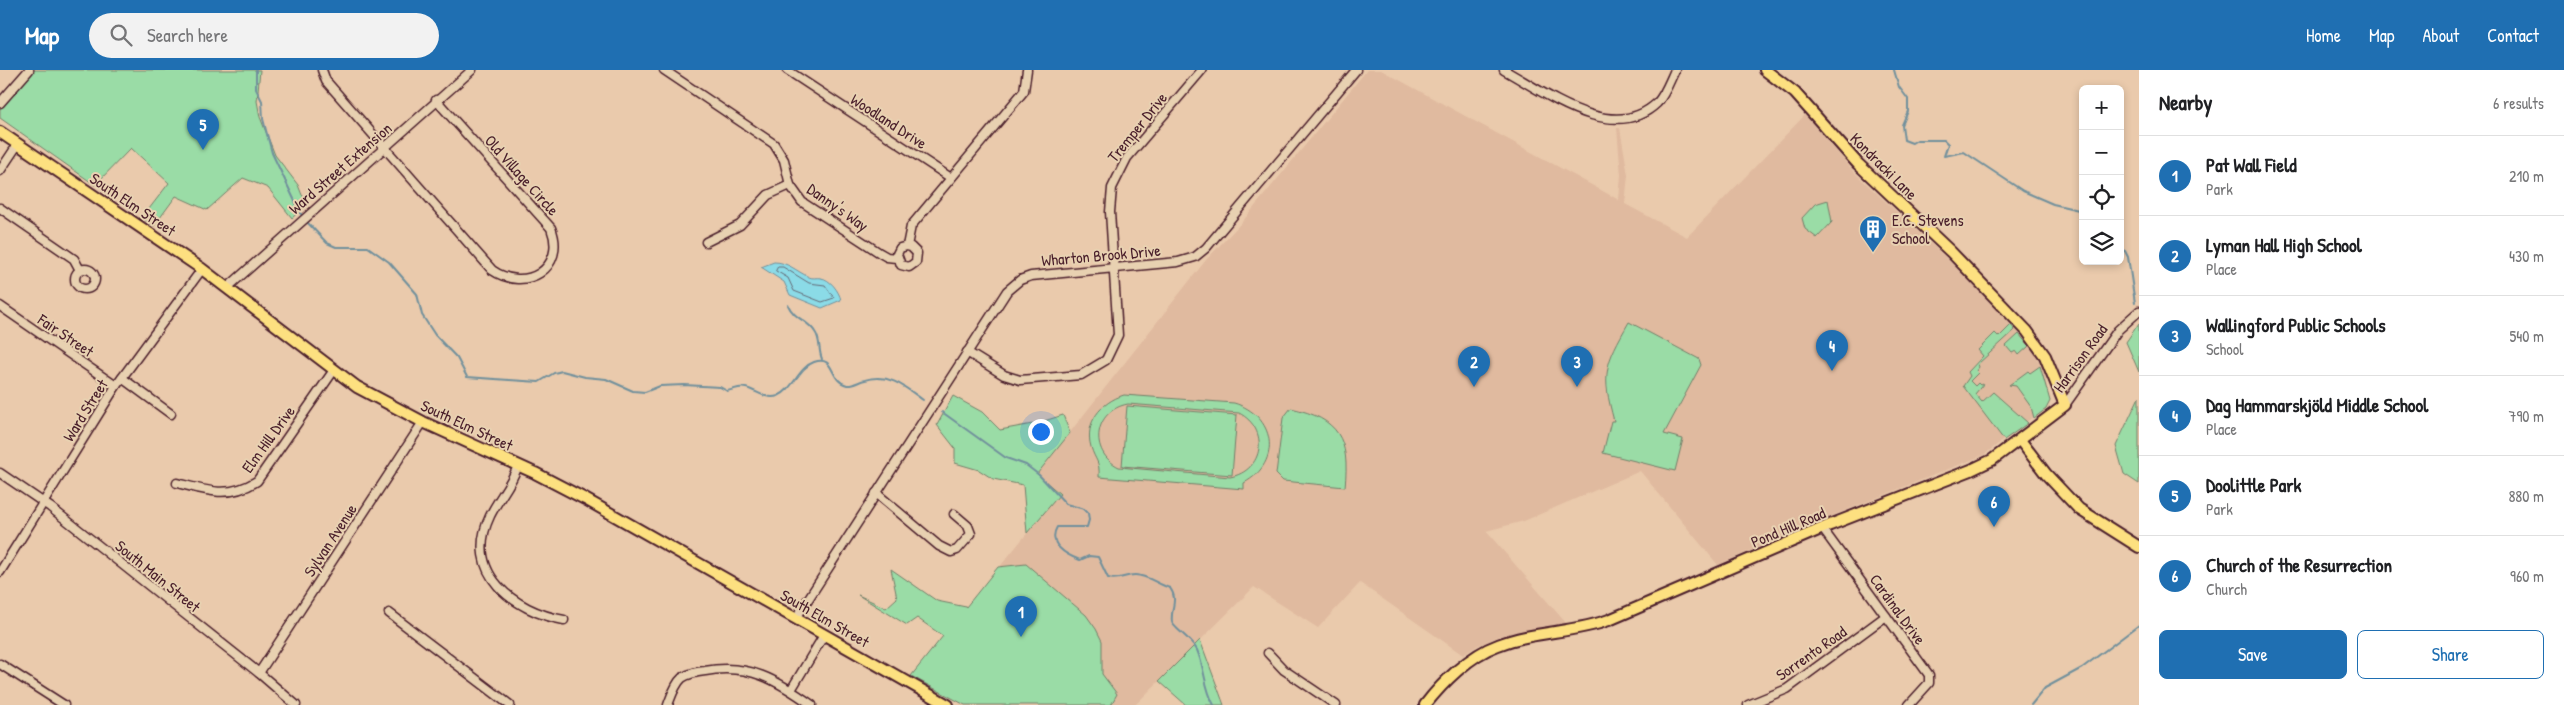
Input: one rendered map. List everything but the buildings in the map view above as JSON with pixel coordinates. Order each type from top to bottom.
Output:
[{"type":"main road","name":"Kondracki Lane","points":[[1766,70],[1795,93],[1858,164],[1951,252],[2027,331],[2045,356],[2065,405]]},
{"type":"main road","name":"South Elm Street","points":[[0,132],[202,269],[334,370],[373,396],[423,422],[592,502],[948,705]]},
{"type":"main road","name":"Harrison Road","points":[[2020,440],[2065,405]]},
{"type":"main road","name":"Pond Hill Road","points":[[1425,705],[1458,671],[1496,645],[1597,624],[1822,528],[1971,470],[1992,460],[2020,440]]},
{"type":"main road","points":[[2020,440],[2046,474],[2079,508],[2139,547]]},
{"type":"street","points":[[0,103],[29,70]]},
{"type":"street","name":"Old Village Circle","points":[[322,70],[326,81],[492,270],[505,277],[520,280],[533,278],[545,269],[552,256],[555,241],[547,222],[436,100]]},
{"type":"street","name":"Ward Street Extension","points":[[226,288],[472,70]]},
{"type":"street","name":"Danny's Way","points":[[664,70],[774,144],[784,160],[790,186],[802,202],[887,257],[896,258],[904,267],[916,262],[915,249],[907,246]]},
{"type":"street","name":"Woodland Drive","points":[[787,70],[951,178]]},
{"type":"street","name":"Tremper Drive","points":[[967,352],[1004,375],[1020,380],[1059,379],[1091,371],[1106,360],[1118,335],[1110,212],[1114,180],[1127,158],[1202,70]]},
{"type":"street","name":"Wharton Brook Drive","points":[[796,618],[1001,299],[1020,280],[1048,273],[1178,262],[1195,257],[1206,248],[1356,70]]},
{"type":"street","points":[[1504,70],[1586,114],[1613,120],[1635,117],[1646,112],[1658,102],[1675,70]]},
{"type":"street","points":[[896,258],[898,251],[907,246],[911,226],[1024,91],[1024,71]]},
{"type":"street","points":[[0,171],[18,144]]},
{"type":"street","points":[[706,242],[740,225],[768,195],[790,186]]},
{"type":"street","points":[[0,208],[74,259],[80,270]]},
{"type":"street","name":"Ward Street","points":[[0,572],[116,386],[202,269]]},
{"type":"street","name":"Fair Street","points":[[0,306],[116,386]]},
{"type":"street","name":"Harrison Road","points":[[2065,405],[2118,330],[2139,311]]},
{"type":"street","name":"Elm Hill Drive","points":[[177,483],[227,494],[241,490],[257,481],[334,370]]},
{"type":"street","points":[[122,378],[170,414]]},
{"type":"street","name":"Sylvan Avenue","points":[[259,673],[423,422]]},
{"type":"street","points":[[518,466],[489,517],[483,547],[490,578],[506,595],[543,616],[564,620]]},
{"type":"street","name":"South Main Street","points":[[0,473],[44,502],[259,673],[291,704]]},
{"type":"street","points":[[876,493],[939,546],[952,552],[957,550],[971,534],[968,526],[954,514]]},
{"type":"street","name":"Cardinal Drive","points":[[1822,528],[1929,675],[1929,683],[1909,705]]},
{"type":"street","points":[[390,613],[510,705]]},
{"type":"street","name":"Sorrento Road","points":[[1748,705],[1787,689],[1886,616]]},
{"type":"street","points":[[791,690],[824,635]]},
{"type":"street","points":[[1268,653],[1284,670],[1336,705]]},
{"type":"street","points":[[0,664],[64,705]]},
{"type":"street","points":[[668,705],[678,683],[683,677],[725,668],[750,671],[791,690],[812,705]]},
{"type":"shaded area","points":[[1367,70],[1381,70],[1619,200],[1621,175],[1617,128],[1620,128],[1628,175],[1625,204],[1687,237],[1805,115],[1855,173],[1957,268],[2025,339],[2035,353],[2045,375],[2049,401],[2047,406],[1984,455],[1799,529],[1718,565],[1640,471],[1524,521],[1486,531],[1566,623],[1500,636],[1477,646],[1463,655],[1360,583],[1318,628],[1254,587],[1135,705],[967,705],[911,676],[1059,494],[1037,474],[1206,260],[1242,222]]},
{"type":"green space","points":[[34,70],[260,70],[257,101],[260,117],[275,155],[309,203],[292,218],[268,188],[243,178],[207,210],[176,196],[154,226],[142,218],[169,183],[131,148],[95,185],[0,118],[0,108]]},
{"type":"green space","points":[[1828,200],[1832,222],[1817,238],[1805,229],[1802,218],[1815,204]]},
{"type":"green space","points":[[1629,322],[1699,359],[1701,365],[1664,434],[1683,439],[1675,471],[1603,453],[1611,421],[1614,421],[1607,391],[1608,369],[1610,359]]},
{"type":"green space","points":[[2139,323],[2139,372],[2126,342]]},
{"type":"green space","points":[[2011,325],[2015,330],[1978,364],[1979,367],[1976,371],[1978,373],[1970,381],[1975,386],[1978,383],[1980,385],[1984,383],[1975,394],[1982,402],[1993,392],[2028,423],[2004,440],[1963,386],[1970,376],[1968,372],[1983,356],[1978,350],[1995,333],[1999,337]]},
{"type":"green space","points":[[2019,334],[2029,346],[2019,355],[2016,351],[2012,353],[2006,346]]},
{"type":"green space","points":[[2040,366],[2050,401],[2046,409],[2034,418],[2031,407],[2016,386],[2009,385],[2028,371],[2030,373]]},
{"type":"green space","points":[[1124,395],[1234,403],[1248,409],[1265,428],[1269,440],[1269,452],[1265,463],[1256,474],[1244,483],[1244,489],[1099,477],[1098,464],[1089,438],[1090,430],[1096,415],[1116,398]],"holes":[[[1128,404],[1239,413],[1249,420],[1255,429],[1259,439],[1259,449],[1250,467],[1230,477],[1119,467],[1109,460],[1099,442],[1099,432],[1108,414]]]},
{"type":"green space","points":[[953,396],[982,412],[1000,430],[1038,423],[1063,415],[1070,433],[1037,474],[1060,494],[1027,533],[1023,485],[993,479],[979,470],[955,463],[955,448],[937,425]]},
{"type":"green space","points":[[2139,397],[2139,484],[2124,474],[2116,446]]},
{"type":"green space","points":[[1127,406],[1237,415],[1232,475],[1122,466]]},
{"type":"green space","points":[[1291,408],[1320,418],[1338,434],[1343,444],[1345,456],[1345,487],[1283,481],[1276,474],[1283,418]]},
{"type":"green space","points":[[1026,564],[1086,615],[1096,629],[1102,641],[1102,674],[1117,694],[1111,705],[965,705],[911,676],[943,636],[917,618],[907,625],[858,595],[886,608],[897,598],[891,569],[937,601],[966,607],[998,567]]},
{"type":"green space","points":[[1200,640],[1224,705],[1186,705],[1159,681]]},
{"type":"water","points":[[774,262],[788,265],[810,278],[821,278],[828,281],[836,289],[841,300],[822,308],[790,295],[784,282],[761,267]]},
{"type":"waterway","points":[[256,70],[256,89],[262,101],[263,119],[272,153],[303,218]]},
{"type":"waterway","points":[[1894,70],[1899,87],[1908,99],[1908,111],[1902,125],[1904,140],[1912,143],[1917,140],[1944,140],[1948,144],[1944,156],[1964,152],[2023,191],[2053,204],[2079,210]]},
{"type":"waterway","points":[[306,221],[327,243],[336,247],[368,247],[389,262],[417,294],[422,315],[435,335],[457,358],[467,377],[539,382],[554,373],[562,371],[585,377],[606,379],[633,391],[645,392],[660,386],[684,385],[720,387],[727,391],[744,388],[774,397],[788,389],[800,373],[809,365],[821,361],[826,362],[837,378],[847,385],[874,378],[882,378],[896,382],[923,400]]},
{"type":"waterway","points":[[2124,251],[2128,257],[2135,303]]},
{"type":"waterway","points":[[788,305],[815,332],[822,359]]},
{"type":"waterway","points":[[942,412],[1006,458],[1026,465],[1039,475],[1066,504],[1084,509],[1088,513],[1087,527],[1057,527],[1054,539],[1064,552],[1080,560],[1089,556],[1098,557],[1108,578],[1115,579],[1140,575],[1170,588],[1174,597],[1172,622],[1197,650],[1208,692],[1214,705]]},
{"type":"waterway","points":[[2031,705],[2045,688],[2082,668],[2139,625]]},
{"type":"place","name":"Doolittle Park","points":[[203,150]]},
{"type":"place","name":"E.C. Stevens School","points":[[1873,253]]},
{"type":"place","name":"Dag Hammarskjöld Middle School","points":[[1832,371]]},
{"type":"place","name":"Lyman Hall High School","points":[[1474,387]]},
{"type":"place","name":"Wallingford Public Schools","points":[[1577,387]]},
{"type":"place","name":"Church of the Resurrection","points":[[1994,527]]},
{"type":"place","name":"Pat Wall Field","points":[[1021,637]]}]
